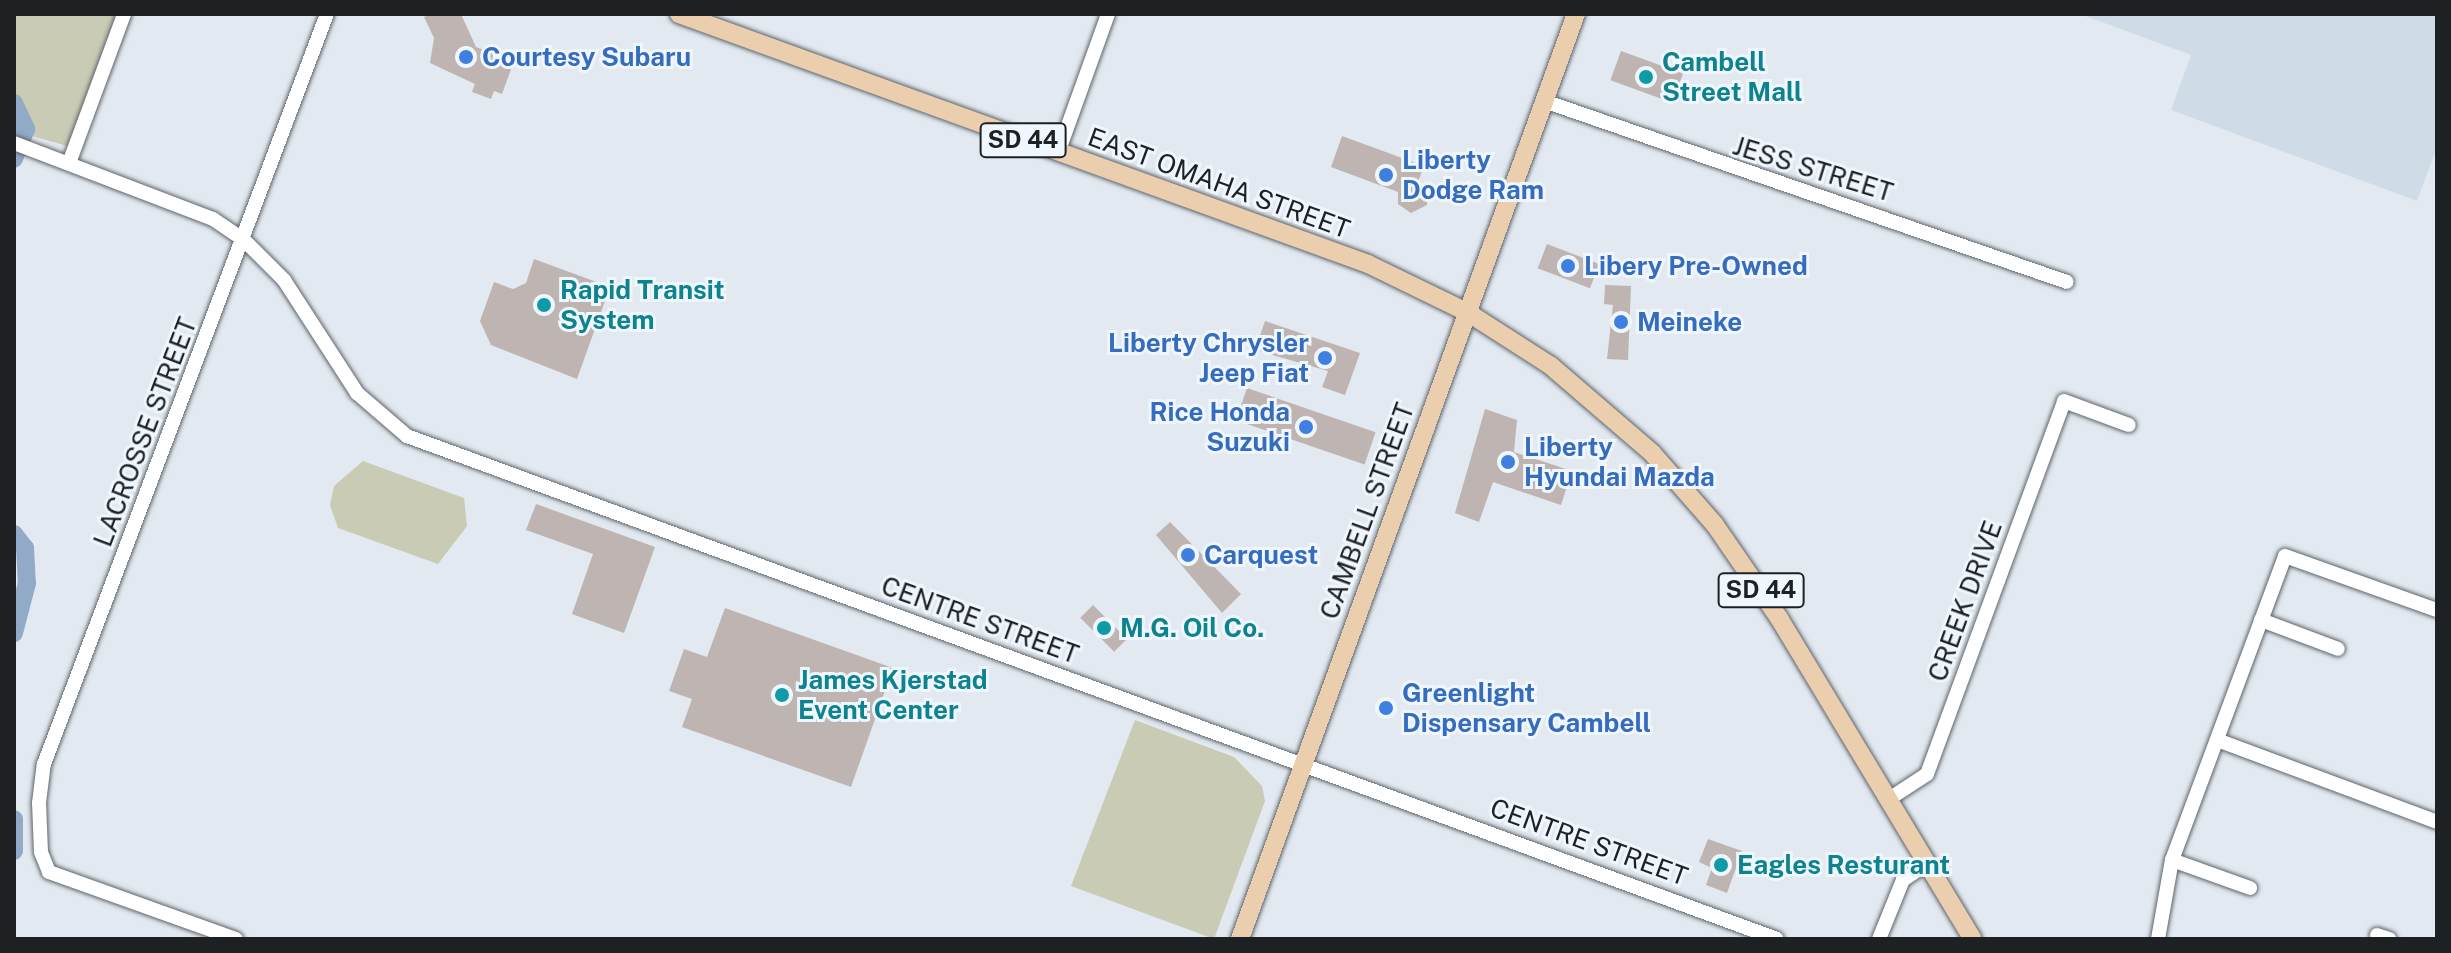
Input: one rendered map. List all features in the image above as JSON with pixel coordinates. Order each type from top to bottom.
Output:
[{"type":"main road","name":"EAST OMAHA STREET","points":[[679,14],[1368,264],[1467,312]]},
{"type":"main road","name":"CAMBELL STREET","points":[[1240,939],[1576,14]]},
{"type":"main road","name":"SD 44","points":[[1467,312],[1606,410],[1694,499],[1754,580],[1973,939]]},
{"type":"street","points":[[69,163],[124,14]]},
{"type":"street","name":"LACROSSE STREET","points":[[236,939],[49,872],[41,852],[44,764],[327,14]]},
{"type":"street","points":[[1058,153],[1108,14]]},
{"type":"street","name":"JESS STREET","points":[[1544,101],[2067,282]]},
{"type":"street","name":"CENTRE STREET","points":[[14,143],[213,219],[244,240],[284,280],[357,393],[407,436],[1777,939]]},
{"type":"street","name":"CREEK DRIVE","points":[[1889,799],[1927,774],[2064,401],[2129,425]]},
{"type":"street","points":[[2158,939],[2172,860],[2285,556],[2437,610]]},
{"type":"street","points":[[2261,620],[2338,649]]},
{"type":"street","points":[[2217,740],[2437,822]]},
{"type":"street","points":[[2172,860],[2250,888]]},
{"type":"street","points":[[1879,939],[1903,880],[1927,864]]},
{"type":"shaded area","points":[[2080,14],[2437,14],[2437,147],[2417,201],[2171,110],[2191,55]]},
{"type":"green space","points":[[14,14],[119,14],[71,147],[14,131]]},
{"type":"green space","points":[[363,461],[464,498],[467,526],[438,564],[338,528],[330,505],[334,486]]},
{"type":"green space","points":[[1135,720],[1234,757],[1262,786],[1265,801],[1214,939],[1071,886]]},
{"type":"building","name":"Courtesy Subaru","points":[[431,14],[461,14],[476,47],[514,61],[502,94],[494,91],[491,99],[472,92],[475,84],[430,63],[434,38],[424,17]]},
{"type":"building","name":"Cambell Street Mall","points":[[1621,51],[1683,74],[1672,103],[1610,80]]},
{"type":"building","name":"Liberty Dodge Ram","points":[[1342,136],[1424,166],[1418,182],[1428,188],[1427,205],[1411,213],[1398,204],[1398,192],[1331,167]]},
{"type":"building","name":"Libery Pre-Owned","points":[[1547,244],[1599,264],[1590,288],[1538,268]]},
{"type":"building","name":"Rapid Transit System","points":[[534,259],[610,287],[577,379],[491,345],[480,321],[494,282],[513,289],[526,283]]},
{"type":"building","name":"Meineke","points":[[1605,285],[1631,286],[1628,360],[1607,359],[1613,305],[1604,304]]},
{"type":"building","name":"Liberty Chrysler Jeep Fiat","points":[[1265,321],[1360,353],[1345,395],[1322,387],[1328,371],[1255,350]]},
{"type":"building","name":"Rice Honda Suzuki","points":[[1247,388],[1376,432],[1365,464],[1236,420]]},
{"type":"building","name":"Liberty Hyundai Mazda","points":[[1485,409],[1517,420],[1514,452],[1572,471],[1561,505],[1493,482],[1479,522],[1455,513]]},
{"type":"building","points":[[536,504],[655,547],[624,633],[572,614],[593,554],[526,530]]},
{"type":"building","name":"Carquest","points":[[1170,522],[1241,594],[1222,613],[1156,535]]},
{"type":"building","name":"M.G. Oil Co.","points":[[1093,605],[1127,639],[1114,652],[1080,618]]},
{"type":"building","name":"James Kjerstad Event Center","points":[[725,608],[893,668],[851,787],[682,727],[692,699],[669,691],[684,649],[707,657]]},
{"type":"building","name":"Eagles Resturant","points":[[1708,839],[1742,851],[1727,893],[1706,885],[1712,868],[1699,862]]},
{"type":"waterway","points":[[14,103],[26,129],[14,159]]},
{"type":"waterway","points":[[14,534],[25,548],[27,583],[14,633]]},
{"type":"waterway","points":[[14,819],[14,851]]},
{"type":"place","name":"Courtesy Subaru","points":[[466,57]]},
{"type":"place","name":"Cambell Street Mall","points":[[1646,77]]},
{"type":"place","name":"Liberty Dodge Ram","points":[[1386,175]]},
{"type":"place","name":"Libery Pre-Owned","points":[[1568,266]]},
{"type":"place","name":"Rapid Transit System","points":[[544,305]]},
{"type":"place","name":"Meineke","points":[[1621,322]]},
{"type":"place","name":"Liberty Chrysler Jeep Fiat","points":[[1325,358]]},
{"type":"place","name":"Rice Honda Suzuki","points":[[1306,427]]},
{"type":"place","name":"Liberty Hyundai Mazda","points":[[1508,462]]},
{"type":"place","name":"Carquest","points":[[1188,555]]},
{"type":"place","name":"M.G. Oil Co.","points":[[1104,628]]},
{"type":"place","name":"James Kjerstad Event Center","points":[[782,695]]},
{"type":"place","name":"Greenlight Dispensary Cambell","points":[[1386,708]]},
{"type":"place","name":"Eagles Resturant","points":[[1721,865]]}]
